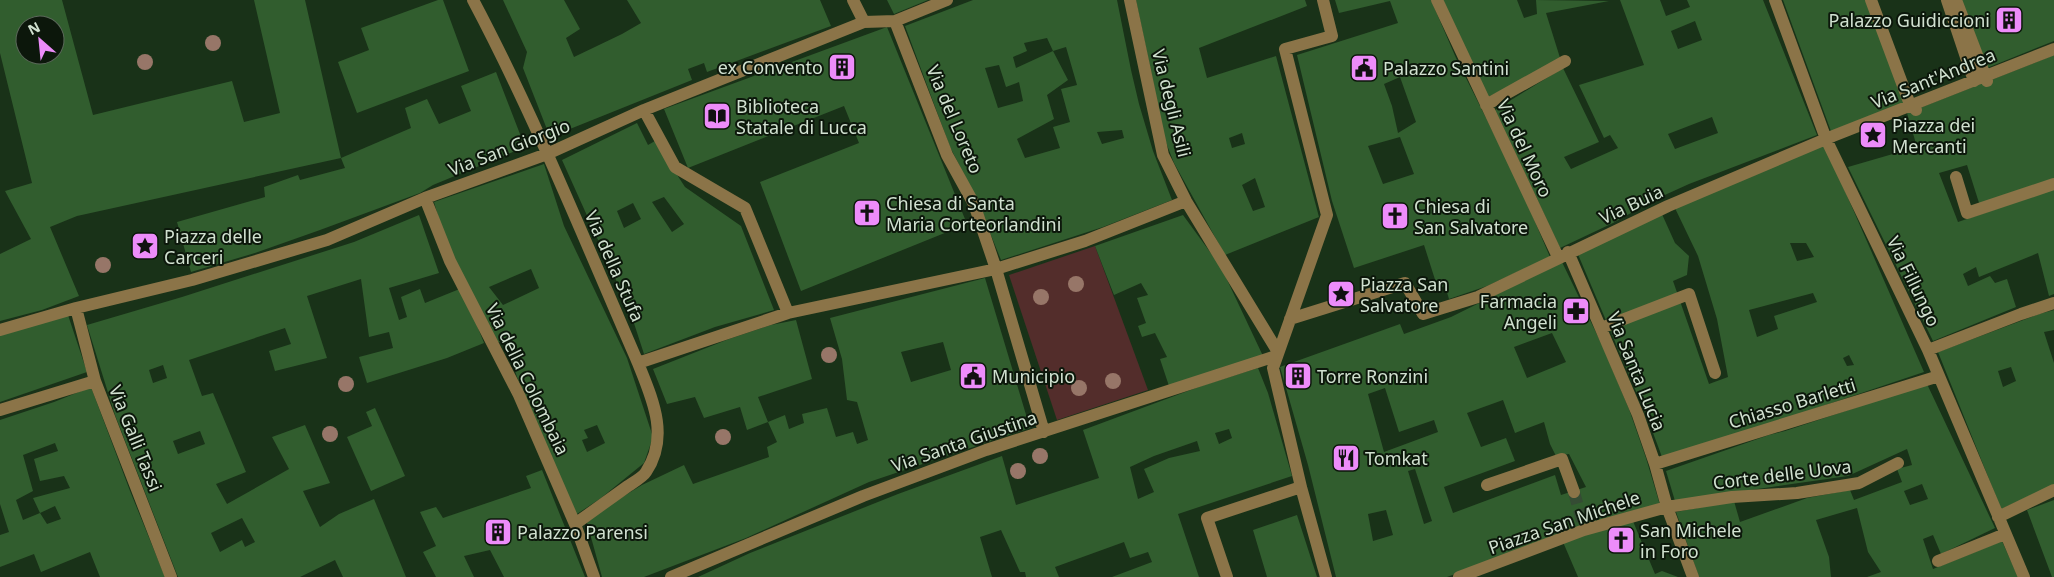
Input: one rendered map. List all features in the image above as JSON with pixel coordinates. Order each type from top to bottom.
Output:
[{"type":"street","name":"Via della Stufa","points":[[473,0],[500,50],[546,154],[638,363],[658,420],[659,435],[656,453],[646,473],[575,524]]},
{"type":"street","points":[[853,0],[864,22]]},
{"type":"street","name":"Via San Giorgio","points":[[0,330],[76,308],[192,280],[328,240],[426,198],[546,154],[644,110],[864,22],[895,20],[947,0]]},
{"type":"street","name":"Via degli Asili","points":[[1130,0],[1163,155],[1186,201],[1223,261],[1275,359]]},
{"type":"street","points":[[1322,0],[1332,36],[1285,49],[1327,215],[1275,359],[1301,487],[1326,577]]},
{"type":"street","name":"Via del Moro","points":[[1436,0],[1486,105],[1563,254]]},
{"type":"street","name":"Via Fillungo","points":[[1775,0],[1826,139],[1928,350],[2024,577]]},
{"type":"street","points":[[1872,0],[1912,106]]},
{"type":"street","points":[[1947,0],[1980,78]]},
{"type":"street","points":[[1956,0],[1980,78]]},
{"type":"street","name":"Via del Loreto","points":[[895,20],[947,155],[974,204],[996,269],[1044,432]]},
{"type":"street","name":"Via Sant'Andrea","points":[[1980,78],[2054,49]]},
{"type":"street","points":[[1486,105],[1565,61]]},
{"type":"street","name":"Via Sant'Andrea","points":[[1826,139],[1912,106],[1915,111],[1988,81],[1980,78]]},
{"type":"street","points":[[644,110],[675,166],[744,208],[788,313]]},
{"type":"street","name":"Via Buia","points":[[1290,319],[1405,283],[1424,314],[1478,297],[1563,254],[1668,206],[1826,139]]},
{"type":"street","points":[[1956,177],[1968,213],[2054,184]]},
{"type":"street","name":"Via della Colombaia","points":[[426,198],[450,261],[519,395],[575,524],[594,577]]},
{"type":"street","points":[[638,363],[788,313],[996,269],[1085,241],[1186,201]]},
{"type":"street","name":"Via Santa Lucia","points":[[1563,254],[1601,328],[1638,416],[1655,464],[1667,507]]},
{"type":"street","points":[[1601,328],[1689,294],[1715,373]]},
{"type":"street","points":[[1928,350],[2054,303]]},
{"type":"street","name":"Via Galli Tassi","points":[[76,308],[95,380],[171,577]]},
{"type":"street","name":"Via Santa Giustina","points":[[671,577],[863,496],[986,450],[1275,359]]},
{"type":"street","name":"Chiasso Barletti","points":[[1655,464],[1939,376]]},
{"type":"street","points":[[0,410],[95,380]]},
{"type":"street","points":[[1487,485],[1562,459],[1574,492]]},
{"type":"street","name":"Corte delle Uova","points":[[1667,507],[1732,497],[1797,493],[1859,483],[1898,462]]},
{"type":"street","points":[[1226,577],[1207,518],[1301,487]]},
{"type":"street","points":[[1998,517],[2054,490]]},
{"type":"street","name":"Piazza San Michele","points":[[1459,577],[1584,529],[1667,507],[1693,577]]},
{"type":"street","points":[[1938,560],[2005,534]]},
{"type":"shaded area","points":[[1095,246],[1148,390],[1057,420],[1009,275]]},
{"type":"building","points":[[0,0],[62,0],[93,115],[232,81],[244,122],[280,113],[254,0],[305,0],[341,158],[77,216],[50,227],[79,296],[42,310],[0,321],[0,254],[31,239],[5,191],[32,183],[0,53]]},
{"type":"building","points":[[438,0],[443,0],[469,71],[357,113],[338,62],[369,50],[361,28]]},
{"type":"building","points":[[503,0],[564,0],[580,29],[566,38],[574,57],[641,23],[627,0],[820,0],[831,26],[707,72],[704,63],[688,69],[692,80],[550,137],[523,68],[527,52]]},
{"type":"building","points":[[887,0],[928,0],[894,14]]},
{"type":"building","points":[[973,0],[1117,0],[1139,104],[1153,151],[1172,200],[1103,227],[1001,260],[976,198],[950,147],[905,26]],"holes":[[[1047,38],[1053,51],[1016,68],[1013,57],[1027,51],[1024,43]],[[1066,47],[1077,85],[1061,89],[1070,122],[1053,127],[1060,148],[1025,158],[1017,139],[1054,119],[1047,95],[1068,80],[1053,51]],[[999,65],[1006,87],[1019,82],[1023,101],[998,108],[985,68]],[[1122,130],[1124,138],[1102,144],[1097,132]]]},
{"type":"building","points":[[1136,0],[1305,0],[1307,6],[1199,48],[1207,78],[1276,56],[1319,217],[1225,255],[1174,163],[1165,140]],"holes":[[[1242,133],[1245,144],[1232,148],[1229,138]],[[1255,178],[1265,207],[1253,211],[1242,185]]]},
{"type":"building","points":[[1335,0],[1431,0],[1456,58],[1518,182],[1550,257],[1487,286],[1449,299],[1445,286],[1438,289],[1424,245],[1354,268],[1332,201],[1297,55],[1398,23],[1390,1],[1339,13]],"holes":[[[1400,77],[1416,122],[1398,133],[1392,106],[1384,84]],[[1400,137],[1414,174],[1383,184],[1368,146]]]},
{"type":"building","points":[[1443,0],[1517,0],[1524,18],[1537,14],[1536,0],[1609,1],[1546,13],[1561,61],[1488,97]]},
{"type":"building","points":[[1620,0],[1660,0],[1666,16],[1690,7],[1687,0],[1763,0],[1817,135],[1689,184],[1560,248],[1495,110],[1563,68],[1599,142],[1564,157],[1571,169],[1618,148],[1610,135],[1604,138],[1579,85],[1644,65]],"holes":[[[1695,21],[1702,40],[1678,49],[1671,31]],[[1712,117],[1718,133],[1675,149],[1668,134]]]},
{"type":"building","points":[[1783,0],[1871,0],[1909,102],[1832,134]]},
{"type":"building","name":"Palazzo Guidiccioni","points":[[1956,0],[2054,0],[2054,41],[1982,70]]},
{"type":"building","points":[[887,27],[967,224],[801,291],[760,182],[859,143],[844,106],[688,168],[664,109]]},
{"type":"building","points":[[2054,55],[2054,180],[1980,206],[1967,165],[1939,173],[1958,222],[2054,189],[2054,294],[2049,296],[2038,253],[1979,277],[1976,267],[1963,274],[1968,286],[1990,276],[1995,283],[2007,279],[2016,307],[1933,341],[1848,167],[1917,147],[1907,113]]},
{"type":"building","points":[[496,72],[525,147],[433,185],[420,193],[255,253],[191,272],[177,222],[265,197],[264,187],[298,175],[300,180],[345,168],[341,158],[411,128],[405,108],[427,99],[439,124],[471,111],[461,86]]},
{"type":"building","points":[[637,123],[648,145],[655,141],[685,187],[741,226],[774,310],[715,327],[644,354],[630,311],[562,160]],"holes":[[[664,197],[684,224],[672,232],[652,202]],[[633,203],[641,219],[624,228],[617,211]]]},
{"type":"building","points":[[1824,143],[1924,372],[1766,425],[1662,457],[1577,252],[1661,212],[1675,243],[1689,256],[1687,275],[1673,281],[1709,384],[1728,377],[1717,319],[1698,256],[1673,204]],"holes":[[[1790,243],[1806,243],[1814,257],[1797,261]],[[1813,293],[1817,302],[1774,316],[1778,329],[1757,337],[1749,310]],[[1849,355],[1854,365],[1847,366],[1843,358]]]},
{"type":"building","points":[[544,164],[564,226],[627,358],[653,437],[644,463],[601,498],[574,516],[517,377],[505,340],[496,343],[449,254],[434,202]],"holes":[[[531,269],[539,288],[503,305],[489,287]],[[597,425],[605,443],[587,452],[582,440],[588,438],[584,430]]]},
{"type":"building","points":[[419,215],[439,273],[389,288],[399,320],[407,317],[401,297],[420,289],[425,303],[462,288],[484,343],[447,358],[367,383],[359,357],[393,348],[389,332],[369,337],[361,279],[307,296],[327,358],[275,371],[269,351],[291,344],[285,328],[189,360],[202,396],[213,393],[246,472],[216,484],[227,504],[289,469],[272,437],[305,425],[330,483],[303,491],[320,527],[339,514],[374,499],[406,577],[343,577],[335,560],[300,577],[178,577],[115,415],[87,325],[354,242]],"holes":[[[163,365],[167,378],[153,383],[149,370]],[[200,431],[205,444],[178,454],[173,441]],[[242,518],[255,542],[245,547],[242,540],[220,552],[211,533]]]},
{"type":"building","points":[[1183,215],[1221,267],[1263,356],[1169,386],[1160,359],[1167,357],[1155,333],[1142,337],[1138,326],[1146,323],[1137,298],[1148,295],[1141,283],[1114,295],[1095,246]]},
{"type":"building","points":[[1562,262],[1603,347],[1629,409],[1660,505],[1630,514],[1655,574],[1662,571],[1678,577],[1578,577],[1560,535],[1447,577],[1336,577],[1308,465],[1280,367],[1400,324],[1404,334],[1451,317]],"holes":[[[1552,333],[1566,362],[1527,378],[1514,347]],[[1385,388],[1399,432],[1434,420],[1438,432],[1384,452],[1368,394]],[[1503,400],[1515,433],[1544,422],[1550,444],[1556,456],[1569,454],[1586,487],[1561,495],[1555,475],[1453,513],[1444,487],[1515,461],[1506,438],[1481,447],[1467,413]],[[1415,469],[1432,521],[1424,524],[1408,471]],[[1386,510],[1393,535],[1373,541],[1368,514]]]},
{"type":"building","points":[[985,278],[1030,428],[869,482],[746,538],[644,577],[602,577],[586,519],[642,485],[684,465],[693,484],[769,457],[767,447],[777,442],[768,422],[785,415],[789,429],[804,423],[802,414],[827,408],[836,437],[853,432],[857,444],[868,440],[857,402],[847,400],[842,359],[830,318]],"holes":[[[943,342],[951,370],[911,382],[901,352]]]},
{"type":"building","points":[[2054,310],[2054,330],[2044,332],[2054,363],[2054,485],[2001,509],[1938,352]],"holes":[[[2011,367],[2016,381],[2003,387],[1998,371]]]},
{"type":"building","points":[[68,315],[87,372],[0,402],[0,334]]},
{"type":"building","points":[[796,320],[812,379],[758,397],[768,422],[747,430],[740,407],[704,418],[695,397],[667,404],[653,369],[729,339],[771,325]]},
{"type":"building","points":[[1258,368],[1268,393],[1292,476],[1178,514],[1199,577],[1112,577],[1152,562],[1148,552],[1130,558],[1124,542],[1055,567],[1059,577],[1026,577],[1025,572],[1020,572],[1001,530],[980,537],[992,577],[698,577],[750,553],[898,494],[1002,456],[1016,505],[1099,478],[1083,430],[1204,385]],"holes":[[[1229,429],[1232,438],[1219,444],[1215,433]],[[1197,441],[1200,451],[1169,458],[1144,469],[1154,492],[1138,499],[1130,467],[1154,456]]]},
{"type":"building","points":[[1927,384],[1995,528],[1941,554],[1933,535],[1923,539],[1933,569],[2002,541],[2018,577],[1867,577],[1881,572],[1868,552],[1857,508],[1816,520],[1829,557],[1831,577],[1699,577],[1676,512],[1734,501],[1740,522],[1807,498],[1850,490],[1854,500],[1902,482],[1897,469],[1912,465],[1907,449],[1848,476],[1675,501],[1666,471]],"holes":[[[1922,484],[1928,499],[1910,505],[1904,491]]]},
{"type":"building","points":[[91,387],[165,577],[100,577],[90,552],[41,572],[34,554],[0,567],[0,535],[9,532],[0,504],[0,420]],"holes":[[[55,443],[58,451],[34,459],[40,481],[64,476],[70,488],[33,498],[40,513],[23,520],[16,500],[33,491],[23,455]],[[55,506],[61,519],[47,524],[40,513]]]},
{"type":"building","points":[[375,408],[405,476],[371,491],[347,437],[372,426],[366,412]]},
{"type":"building","name":"Palazzo Parensi","points":[[542,470],[585,577],[504,577],[490,550],[464,556],[474,577],[436,577],[423,552],[436,546],[420,512],[436,507],[443,518],[531,488],[526,476]]},
{"type":"building","points":[[2054,500],[2054,577],[2052,577],[2027,510]]},
{"type":"building","points":[[1297,515],[1317,577],[1267,577],[1253,530]]},
{"type":"tunnel","points":[[1574,492],[1584,528]]},
{"type":"place","name":"Palazzo Guidiccioni","points":[[2009,20]]},
{"type":"place","name":"ex Convento","points":[[842,67]]},
{"type":"place","name":"Palazzo Santini","points":[[1364,68]]},
{"type":"place","name":"Biblioteca Statale di Lucca","points":[[717,116]]},
{"type":"place","name":"Piazza dei Mercanti","points":[[1873,135]]},
{"type":"place","name":"Chiesa di Santa Maria Corteorlandini","points":[[867,213]]},
{"type":"place","name":"Chiesa di San Salvatore","points":[[1395,216]]},
{"type":"place","name":"Piazza delle Carceri","points":[[145,246]]},
{"type":"place","name":"Piazza San Salvatore","points":[[1341,294]]},
{"type":"place","name":"Farmacia Angeli","points":[[1576,311]]},
{"type":"place","name":"Municipio","points":[[973,376]]},
{"type":"place","name":"Torre Ronzini","points":[[1298,376]]},
{"type":"place","name":"Tomkat","points":[[1346,458]]},
{"type":"place","name":"Palazzo Parensi","points":[[498,532]]},
{"type":"place","name":"San Michele in Foro","points":[[1621,540]]}]
